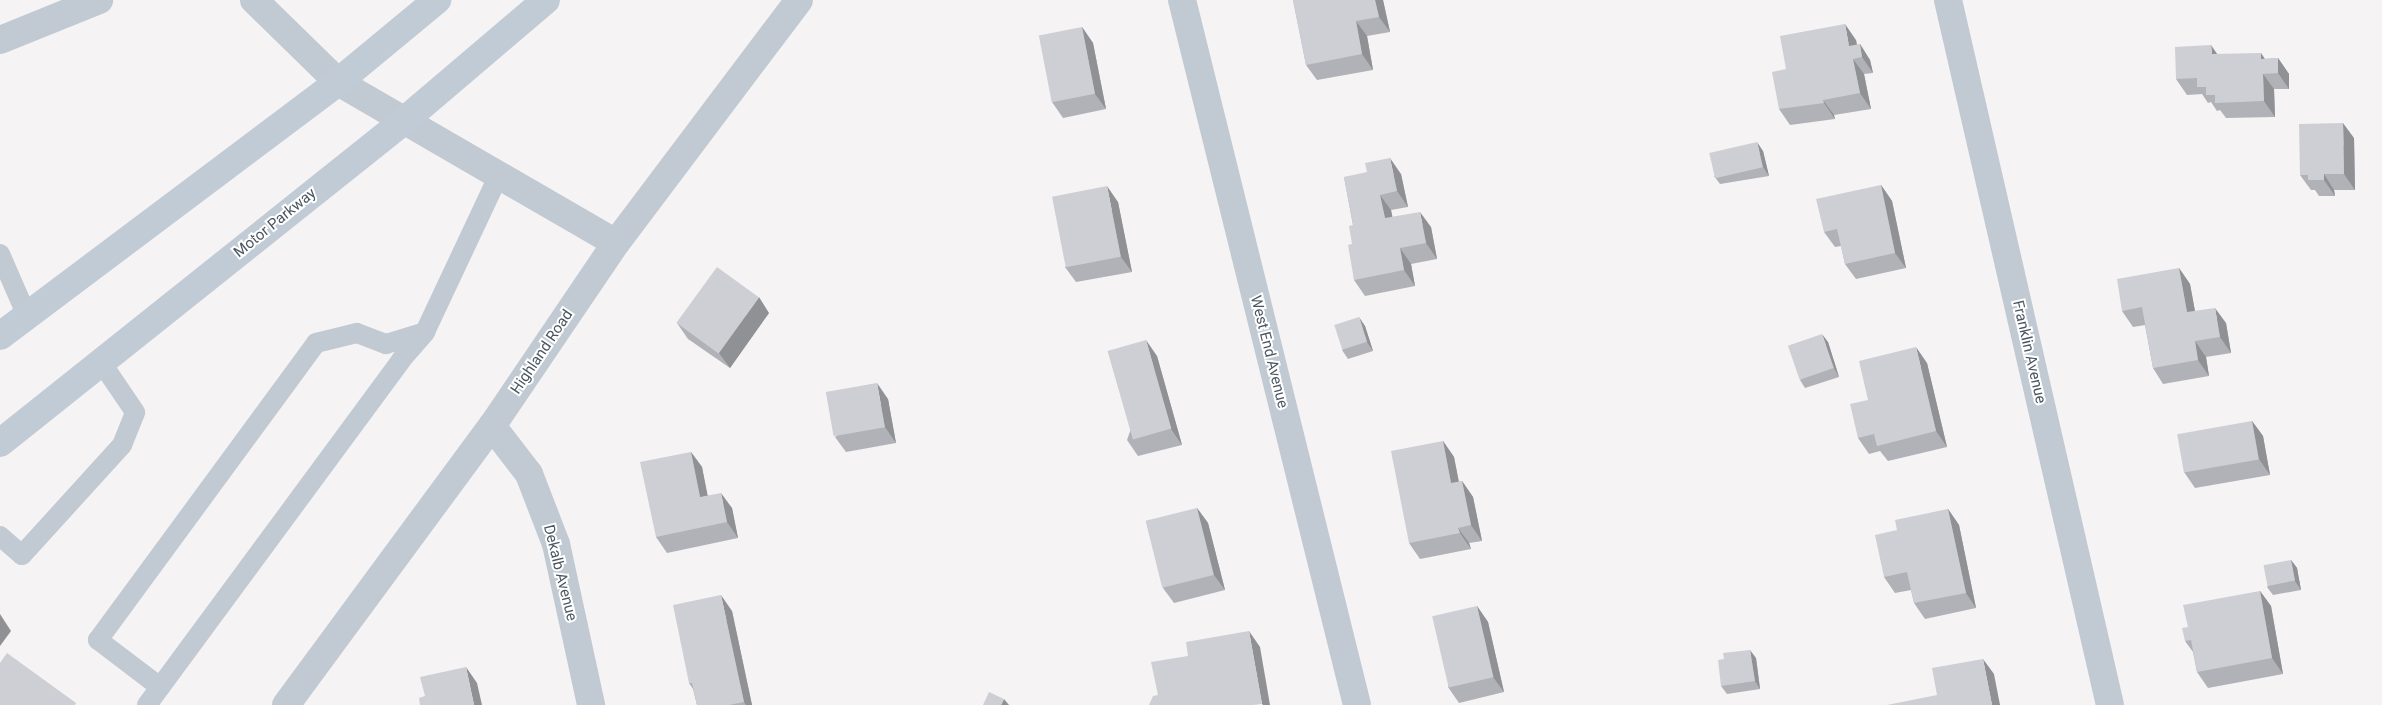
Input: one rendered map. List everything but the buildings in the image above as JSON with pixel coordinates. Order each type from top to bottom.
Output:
[{"type":"main road","points":[[0,336],[338,82],[437,0]]},
{"type":"main road","name":"Motor Parkway","points":[[0,443],[405,120],[546,0]]},
{"type":"street","points":[[0,40],[99,0]]},
{"type":"street","points":[[254,0],[338,82],[616,243]]},
{"type":"street","name":"Highland Road","points":[[286,705],[492,426],[616,243],[799,0]]},
{"type":"street","name":"West End Avenue","points":[[1182,0],[1357,705]]},
{"type":"street","name":"Franklin Avenue","points":[[1948,0],[2110,705]]},
{"type":"street","name":"Dekalb Avenue","points":[[492,426],[529,474],[556,544],[591,705]]},
{"type":"lane","points":[[147,705],[401,360],[425,332],[499,175]]},
{"type":"lane","points":[[0,254],[27,316]]},
{"type":"lane","points":[[160,687],[98,640],[316,343],[357,333],[386,344],[425,332]]},
{"type":"lane","points":[[0,536],[22,555],[122,445],[136,412],[101,362]]}]
